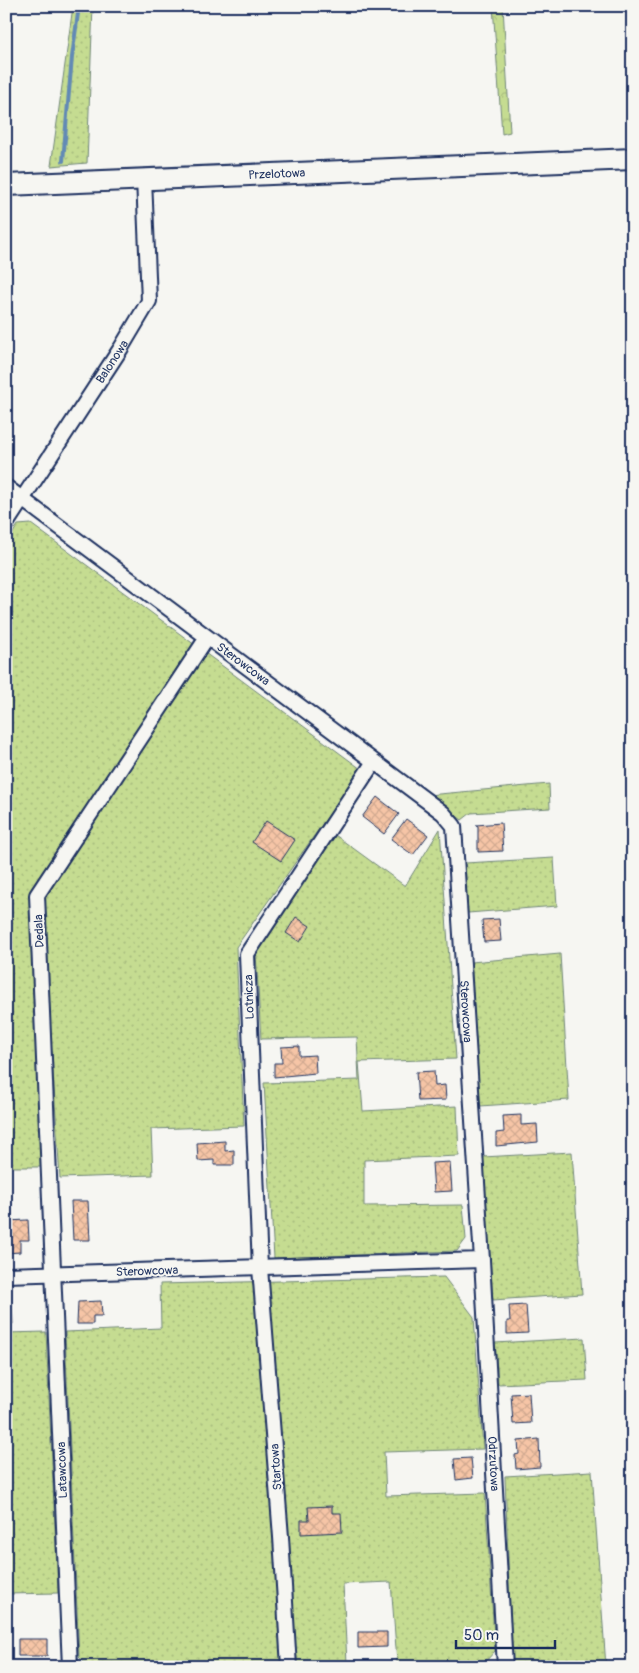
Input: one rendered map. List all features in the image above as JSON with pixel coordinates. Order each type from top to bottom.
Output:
[{"type":"street","name":"Przelotowa","points":[[6,185],[633,159]]},
{"type":"street","name":"Balonowa","points":[[6,524],[149,302],[144,178]]},
{"type":"street","name":"Sterowcowa","points":[[6,487],[372,763],[442,813],[454,826],[482,1260],[6,1275]]},
{"type":"street","name":"Dedala","points":[[54,1274],[37,895],[206,638]]},
{"type":"street","name":"Lotnicza","points":[[260,1268],[247,954],[372,763]]},
{"type":"street","name":"Odrzutowa","points":[[482,1260],[505,1667]]},
{"type":"street","name":"Startowa","points":[[260,1268],[278,1491],[289,1667]]},
{"type":"street","name":"Latawcowa","points":[[54,1274],[70,1667]]},
{"type":"green space","points":[[73,6],[93,6],[87,163],[51,166]]},
{"type":"green space","points":[[493,6],[503,6],[510,132],[502,134]]},
{"type":"green space","points":[[31,524],[195,645],[31,895],[40,1082],[41,1167],[6,1167],[6,544],[18,525]]},
{"type":"green space","points":[[205,653],[361,769],[236,947],[244,1126],[151,1129],[153,1175],[60,1178],[42,903],[45,891]]},
{"type":"green space","points":[[549,784],[550,808],[471,813],[462,820],[428,795]]},
{"type":"green space","points":[[440,829],[456,1059],[359,1062],[363,1111],[457,1106],[459,1156],[364,1160],[364,1206],[463,1205],[466,1239],[457,1251],[274,1258],[264,1083],[359,1080],[357,1037],[261,1039],[256,953],[335,835],[405,886]]},
{"type":"green space","points":[[554,858],[557,906],[468,913],[465,863]]},
{"type":"green space","points":[[560,954],[569,1100],[480,1106],[471,962]]},
{"type":"green space","points":[[572,1152],[582,1294],[493,1300],[483,1157]]},
{"type":"green space","points":[[444,1277],[474,1317],[483,1449],[384,1452],[386,1496],[485,1493],[495,1651],[486,1661],[397,1662],[391,1582],[343,1584],[347,1663],[89,1667],[79,1657],[65,1332],[161,1328],[160,1284]]},
{"type":"green space","points":[[46,1332],[58,1593],[6,1594],[6,1333]]},
{"type":"green space","points":[[584,1338],[587,1380],[498,1384],[495,1343]]},
{"type":"green space","points":[[592,1471],[606,1667],[512,1667],[505,1476]]},
{"type":"building","points":[[377,797],[399,814],[384,834],[362,817]]},
{"type":"building","points":[[406,819],[428,835],[413,855],[391,839]]},
{"type":"building","points":[[266,821],[295,840],[281,861],[252,842]]},
{"type":"building","points":[[501,823],[503,851],[478,852],[478,826],[476,825]]},
{"type":"building","points":[[296,917],[310,926],[300,942],[286,933]]},
{"type":"building","points":[[499,919],[501,941],[484,942],[482,920]]},
{"type":"building","points":[[299,1046],[299,1056],[315,1055],[316,1073],[274,1077],[274,1063],[282,1063],[281,1047]]},
{"type":"building","points":[[434,1071],[435,1086],[445,1085],[446,1100],[418,1101],[416,1072]]},
{"type":"building","points":[[521,1115],[521,1125],[537,1124],[538,1142],[496,1146],[496,1133],[504,1132],[503,1116]]},
{"type":"building","points":[[225,1141],[225,1151],[234,1150],[234,1165],[214,1165],[214,1160],[198,1161],[197,1143]]},
{"type":"building","points":[[450,1162],[452,1191],[434,1192],[432,1163]]},
{"type":"building","points":[[71,1201],[88,1201],[90,1240],[73,1240]]},
{"type":"building","points":[[28,1220],[29,1240],[20,1240],[20,1252],[6,1253],[6,1221]]},
{"type":"building","points":[[101,1301],[102,1316],[93,1316],[93,1324],[77,1324],[78,1302]]},
{"type":"building","points":[[6,1303],[12,1303],[13,1324],[6,1324]]},
{"type":"building","points":[[526,1305],[528,1333],[507,1334],[507,1321],[510,1321],[509,1306]]},
{"type":"building","points":[[529,1393],[531,1423],[513,1424],[511,1394]]},
{"type":"building","points":[[539,1439],[540,1467],[516,1469],[515,1455],[519,1454],[518,1441]]},
{"type":"building","points":[[471,1458],[473,1478],[456,1480],[454,1459]]},
{"type":"building","points":[[332,1506],[332,1513],[341,1513],[342,1532],[301,1534],[301,1520],[309,1520],[308,1507]]},
{"type":"building","points":[[358,1632],[387,1632],[387,1647],[358,1648]]},
{"type":"building","points":[[18,1639],[47,1639],[47,1656],[18,1656]]},
{"type":"waterway","points":[[63,161],[72,57],[79,6]]}]
